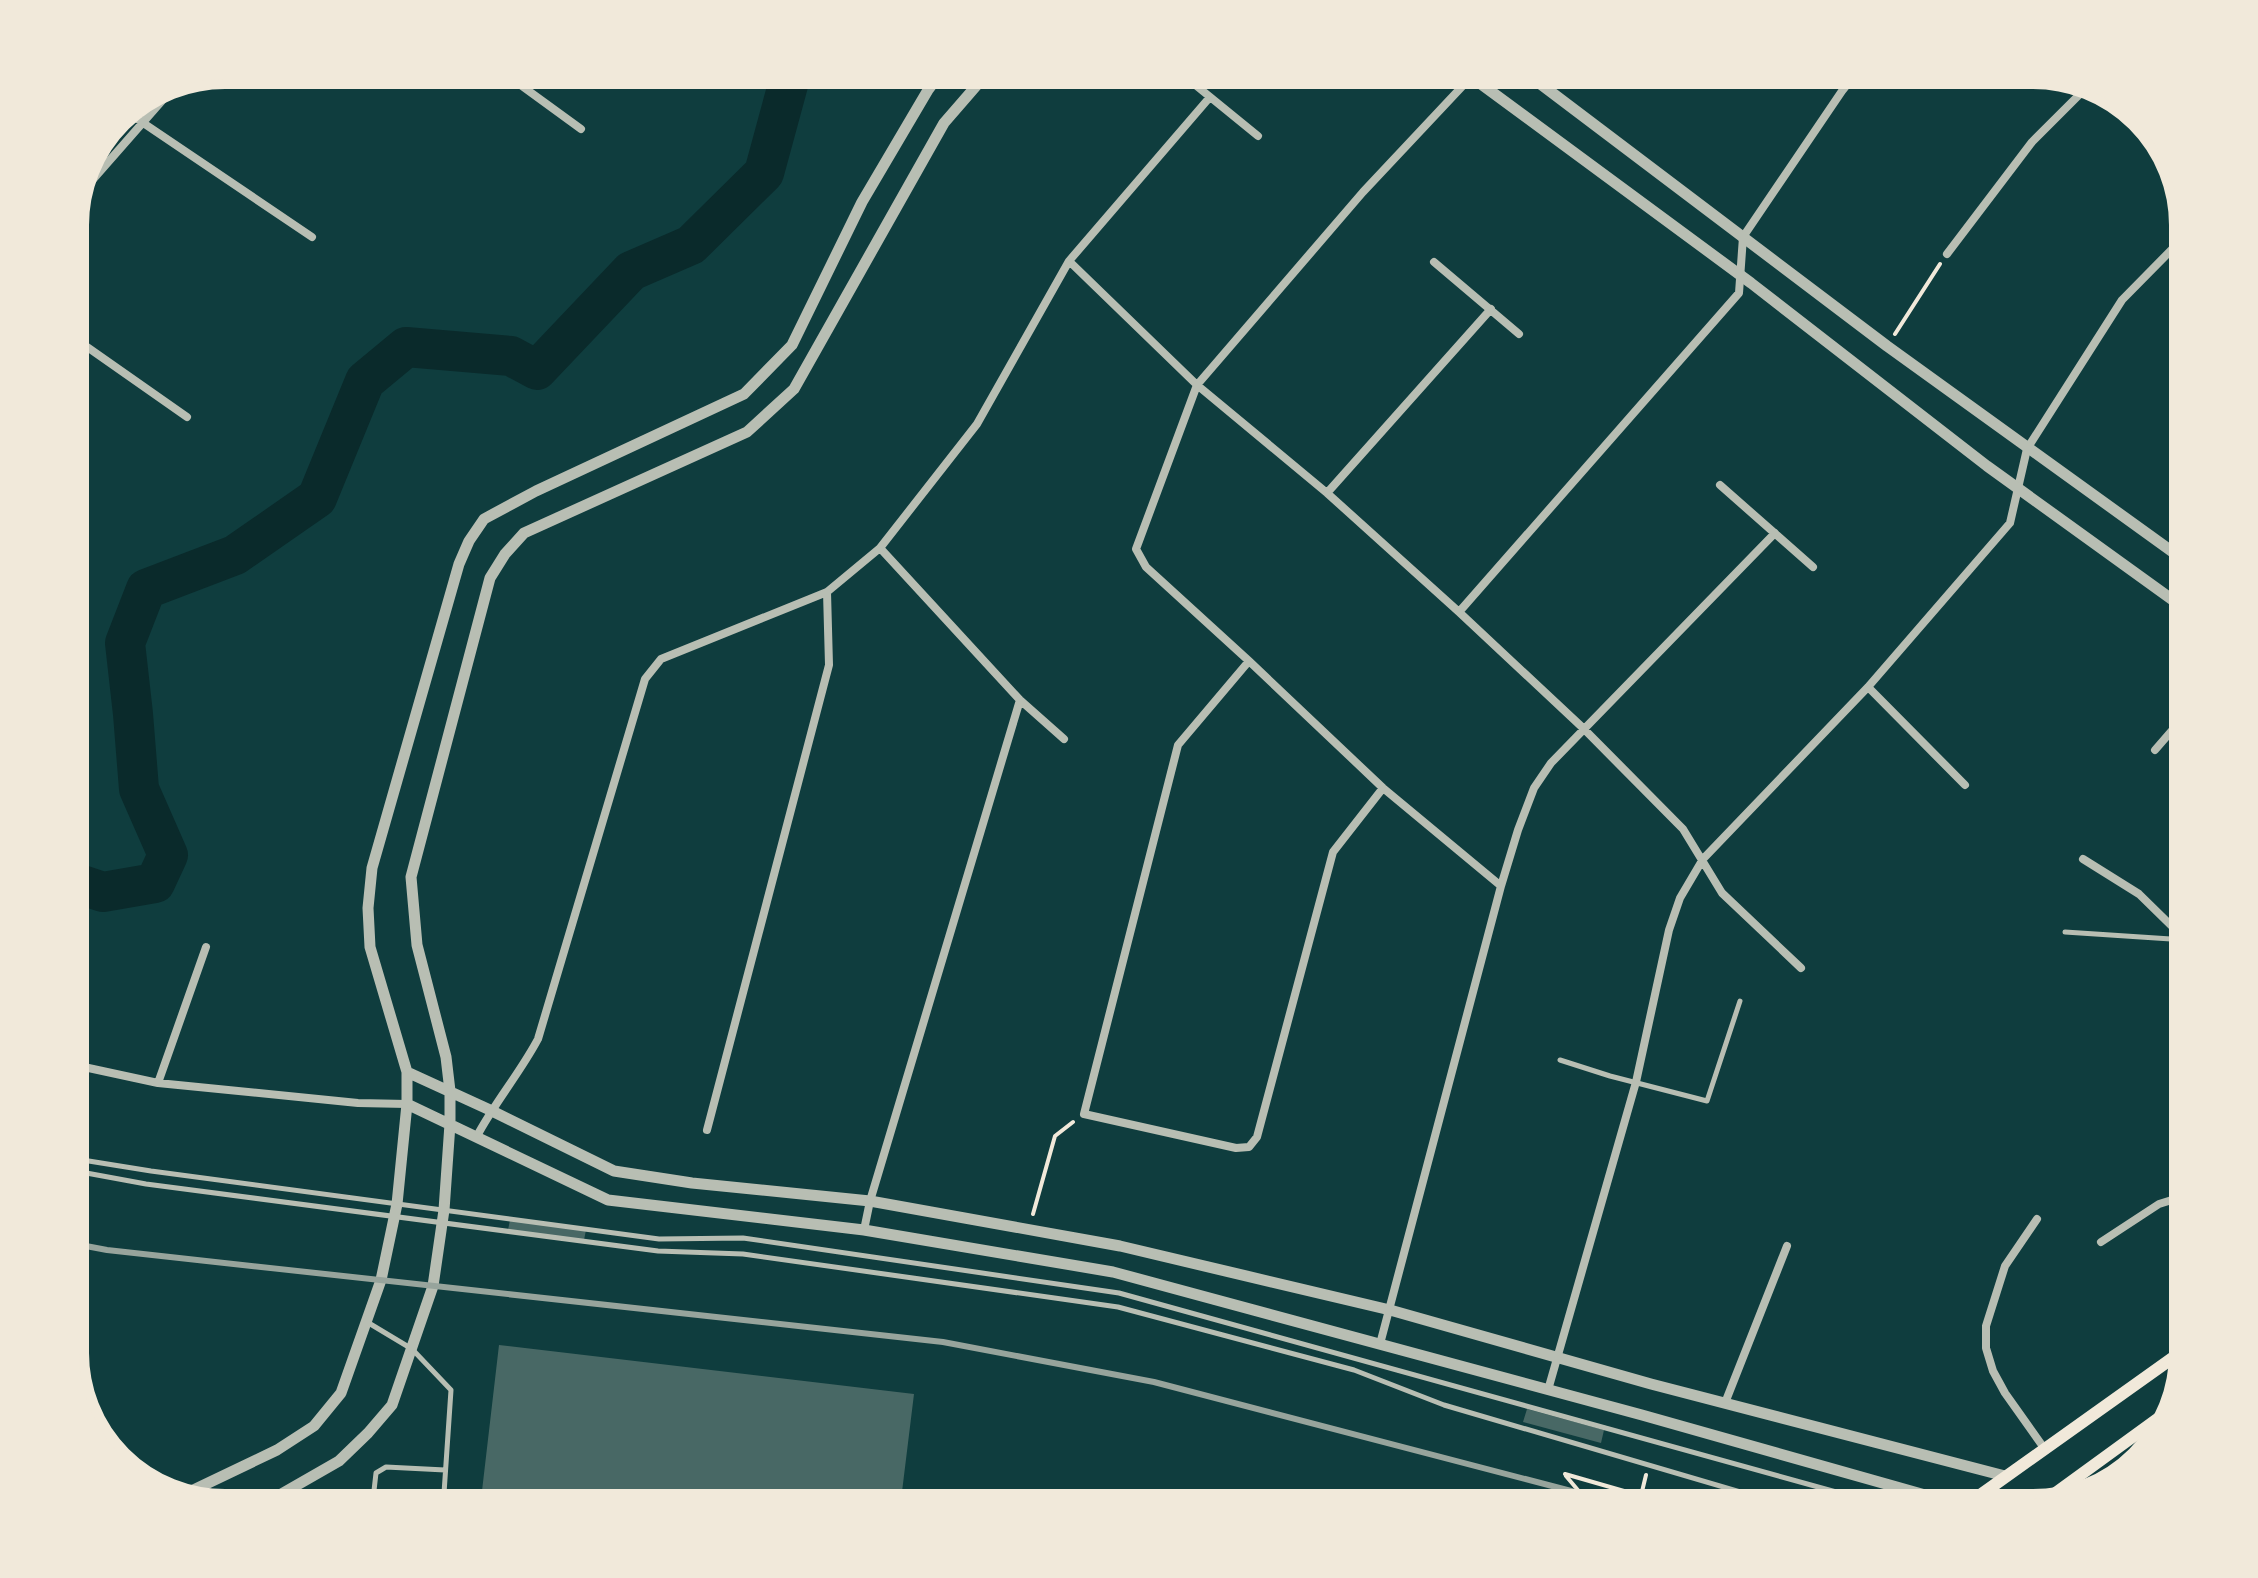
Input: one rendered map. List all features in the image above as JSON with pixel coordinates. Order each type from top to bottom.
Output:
[{"type":"main road","points":[[1981,1494],[2174,1357]]},
{"type":"main road","points":[[2060,1491],[2157,1419]]},
{"type":"street","points":[[519,84],[581,129]]},
{"type":"street","points":[[193,1490],[277,1450],[314,1426],[341,1393],[381,1280],[395,1210],[407,1104],[407,1072],[370,947],[368,908],[372,868],[459,564],[469,541],[484,519],[536,491],[744,394],[792,345],[862,202],[932,84]]},
{"type":"street","points":[[291,1494],[339,1461],[392,1405],[433,1286],[443,1217],[450,1091],[446,1057],[417,945],[411,877],[490,578],[505,554],[524,533],[747,432],[794,389],[944,123],[978,84]]},
{"type":"street","points":[[1194,84],[1258,136]]},
{"type":"street","points":[[1457,84],[1197,385],[1136,549],[1146,567],[1383,788],[1501,886]]},
{"type":"street","points":[[1480,84],[1740,276],[2017,487],[2174,601]]},
{"type":"street","points":[[1541,84],[1887,346],[2174,553]]},
{"type":"street","points":[[1459,612],[1739,293],[1743,237],[1848,84]]},
{"type":"street","points":[[1947,254],[2032,142],[2081,93]]},
{"type":"street","points":[[477,1136],[490,1110],[521,1070],[538,1039],[645,679],[661,659],[827,592],[880,548],[977,424],[1069,261],[1210,97]]},
{"type":"street","points":[[92,181],[164,99]]},
{"type":"street","points":[[135,117],[312,237]]},
{"type":"street","points":[[1548,1390],[1636,1082],[1669,930],[1680,898],[1703,859],[1868,687],[2010,523],[2027,449],[2122,300],[2174,247]]},
{"type":"street","points":[[1069,261],[1197,385],[1327,493],[1583,728],[1683,829],[1722,893],[1801,968]]},
{"type":"street","points":[[1434,262],[1519,334]]},
{"type":"street","points":[[1327,493],[1491,309]]},
{"type":"street","points":[[84,345],[187,417]]},
{"type":"street","points":[[1720,485],[1813,567]]},
{"type":"street","points":[[1380,1344],[1501,886],[1534,788],[1551,763],[1583,728],[1775,533]]},
{"type":"street","points":[[880,548],[1020,700],[1064,739]]},
{"type":"street","points":[[707,1130],[829,665],[827,592]]},
{"type":"street","points":[[1249,661],[1178,745],[1084,1114],[1236,1148],[1249,1147],[1257,1137],[1333,852],[1383,788]]},
{"type":"street","points":[[1868,687],[1965,785]]},
{"type":"street","points":[[864,1230],[870,1201],[1020,700]]},
{"type":"street","points":[[2155,750],[2174,728]]},
{"type":"street","points":[[2083,859],[2139,894],[2174,928]]},
{"type":"street","points":[[158,1083],[206,947]]},
{"type":"street","points":[[84,1067],[158,1083],[358,1103],[407,1104],[608,1200],[864,1230],[1113,1272],[1917,1494]]},
{"type":"street","points":[[407,1072],[614,1171],[692,1183],[870,1201],[1120,1246],[1390,1310],[1556,1358],[2005,1476]]},
{"type":"street","points":[[2101,1242],[2159,1204],[2174,1199]]},
{"type":"street","points":[[2037,1219],[2005,1266],[1986,1326],[1986,1348],[1993,1371],[2005,1393],[2044,1448]]},
{"type":"street","points":[[1725,1403],[1787,1246]]},
{"type":"street","points":[[2142,1430],[2147,1435]]},
{"type":"lane","points":[[2065,932],[2174,940]]},
{"type":"lane","points":[[1560,1060],[1707,1101],[1740,1001]]},
{"type":"lane","points":[[84,1160],[341,1197],[395,1210],[658,1251],[743,1254],[1118,1307],[1354,1370],[1444,1405],[1747,1494]]},
{"type":"lane","points":[[84,1173],[146,1184],[339,1209],[395,1210],[659,1239],[743,1238],[1119,1293],[1844,1494]]},
{"type":"lane","points":[[367,1321],[412,1349],[451,1390],[444,1494]]},
{"type":"lane","points":[[374,1494],[376,1473],[386,1467],[445,1470]]},
{"type":"path","points":[[1887,346],[1947,254]]},
{"type":"path","points":[[1028,1230],[1055,1136],[1084,1114]]},
{"type":"path","points":[[1642,1494],[1648,1468]]},
{"type":"path","points":[[1581,1494],[1565,1474],[1634,1494]]},
{"type":"building","points":[[510,1220],[586,1230],[584,1240],[508,1230]]},
{"type":"building","points":[[499,1345],[914,1394],[902,1494],[482,1494]]},
{"type":"building","points":[[1527,1409],[1604,1430],[1601,1443],[1523,1422]]},
{"type":"waterway","points":[[84,886],[103,892],[155,883],[168,855],[139,789],[125,643],[146,589],[235,555],[317,498],[365,381],[406,347],[511,356],[537,370],[631,271],[691,245],[764,173],[788,84]]},
{"type":"railway","points":[[84,1246],[943,1342],[1154,1382],[1582,1494]]}]
